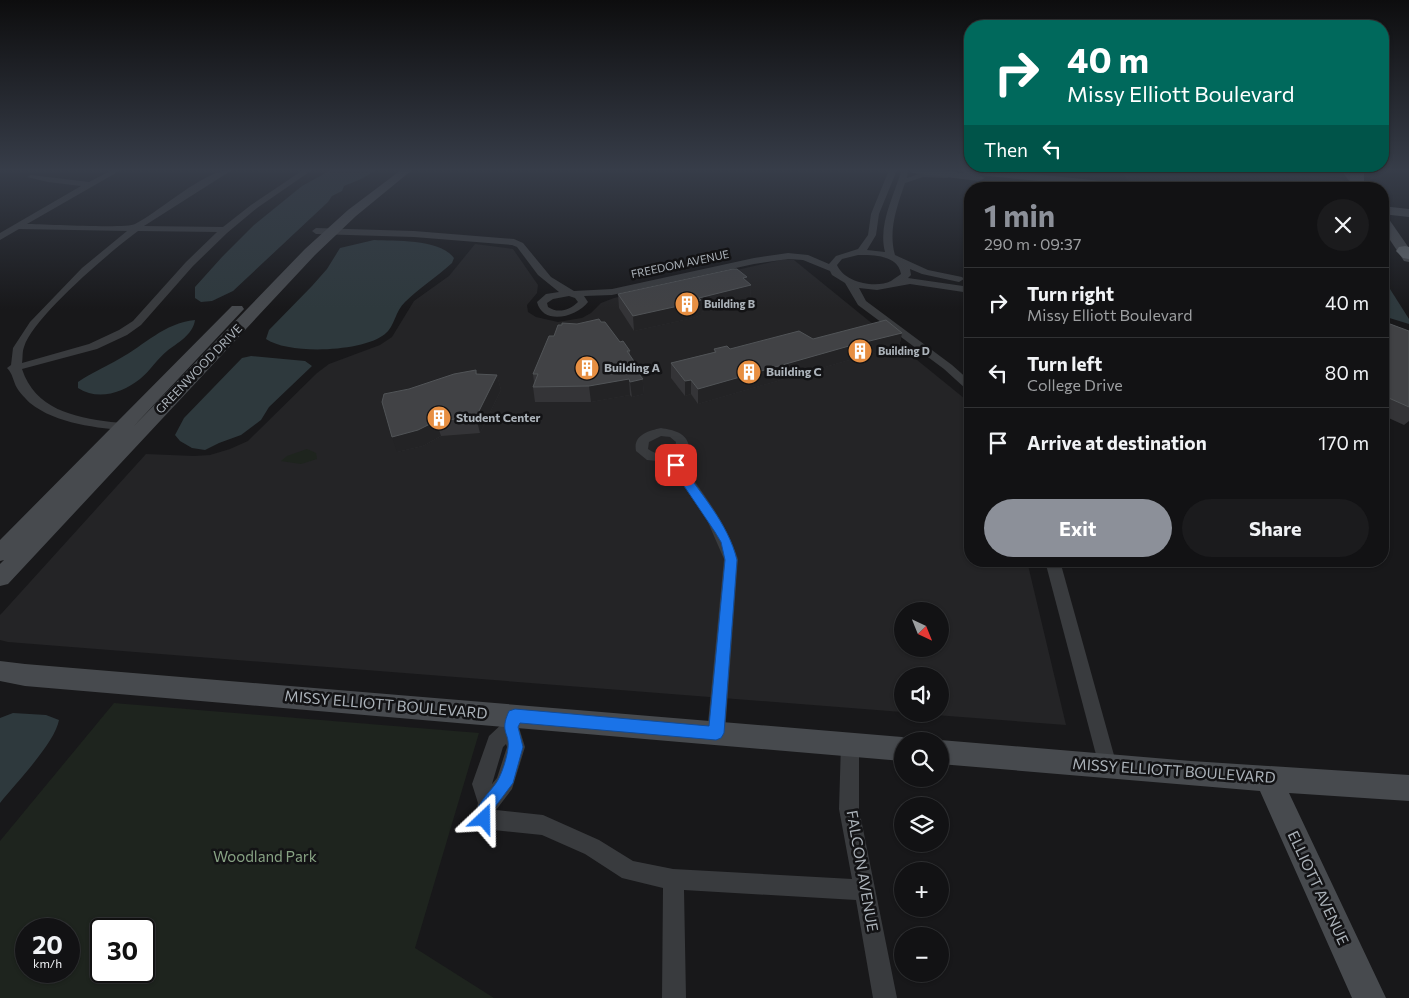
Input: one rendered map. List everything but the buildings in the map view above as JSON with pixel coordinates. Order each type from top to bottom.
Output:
[{"type":"street","points":[[0,237],[32,217]]},
{"type":"street","points":[[142,428],[78,420],[43,409],[22,392],[16,382],[13,368],[18,348],[36,320],[48,307],[98,259],[154,217]]},
{"type":"street","points":[[13,368],[83,351],[126,331],[137,323],[194,259],[224,230],[241,217]]},
{"type":"street","name":"GREENWOOD DRIVE","points":[[0,578],[142,428],[337,217]]},
{"type":"street","name":"GREENWOOD DRIVE","points":[[0,553],[121,426],[323,231],[343,217]]},
{"type":"street","points":[[875,217],[872,235],[861,252],[890,257],[925,272],[964,280]]},
{"type":"street","points":[[890,257],[887,247],[887,228],[891,217]]},
{"type":"street","points":[[1389,219],[1409,220]]},
{"type":"street","points":[[16,226],[224,230]]},
{"type":"street","points":[[1389,228],[1408,254]]},
{"type":"street","name":"FREEDOM AVENUE","points":[[323,231],[414,234],[514,242],[520,245],[544,277],[560,290],[582,299],[582,305]]},
{"type":"street","name":"FREEDOM AVENUE","points":[[612,292],[568,313],[548,312],[542,306],[542,302],[550,296],[612,292],[791,251],[845,255],[861,252]]},
{"type":"street","points":[[832,268],[833,262],[845,255]]},
{"type":"street","name":"FREEDOM AVENUE","points":[[754,261],[788,256],[805,257],[832,268],[834,273],[849,282]]},
{"type":"street","points":[[898,282],[906,275],[907,269],[902,263]]},
{"type":"street","name":"FREEDOM AVENUE","points":[[544,277],[550,296]]},
{"type":"street","points":[[849,282],[860,285],[880,286],[898,282],[923,283],[964,289]]},
{"type":"street","points":[[849,282],[857,292],[862,303],[948,367],[964,382]]},
{"type":"street","points":[[874,311],[870,298],[880,286]]},
{"type":"street","points":[[670,457],[727,542],[731,560],[716,733]]},
{"type":"street","points":[[1054,567],[1108,766]]},
{"type":"street","name":"MISSY ELLIOTT BOULEVARD","points":[[6,674],[513,721],[716,733],[894,747]]},
{"type":"street","points":[[513,721],[516,747],[505,783],[486,811],[543,825],[592,847],[629,871],[673,879],[864,890]]},
{"type":"street","name":"FALCON AVENUE","points":[[850,744],[849,809],[885,998]]},
{"type":"street","name":"MISSY ELLIOTT BOULEVARD","points":[[949,753],[1268,779],[1409,788]]},
{"type":"street","name":"ELLIOTT AVENUE","points":[[1268,779],[1369,998]]},
{"type":"street","points":[[673,879],[674,998]]},
{"type":"shaded area","points":[[264,217],[312,217],[233,291],[212,301],[201,302],[195,298],[195,287]]},
{"type":"shaded area","points":[[374,240],[428,244],[439,247],[454,258],[452,263],[405,302],[388,331],[375,340],[344,348],[308,349],[291,348],[266,339],[269,330],[327,269],[340,248]]},
{"type":"shaded area","points":[[475,244],[513,249],[538,285],[537,293],[527,305],[528,312],[536,317],[558,322],[582,318],[591,313],[601,303],[614,298],[785,259],[794,260],[964,398],[964,567],[1028,567],[1066,725],[949,716],[949,667],[894,667],[894,711],[0,640],[0,615],[146,454],[210,455],[248,441],[317,373],[329,364],[380,345],[392,337],[414,301],[449,276]]},
{"type":"shaded area","points":[[1389,287],[1409,319],[1409,324],[1389,318]]},
{"type":"shaded area","points":[[195,320],[188,334],[163,354],[144,376],[133,384],[110,394],[102,395],[86,392],[78,388],[78,382],[155,335],[174,325]]},
{"type":"shaded area","points":[[251,356],[305,361],[312,366],[269,407],[261,420],[241,435],[205,450],[192,448],[180,441],[175,435],[184,418],[242,358]]},
{"type":"shaded area","points":[[13,713],[46,715],[59,720],[43,751],[0,803],[0,718]]},
{"type":"green space","points":[[307,449],[316,453],[317,459],[301,464],[281,461],[287,456]]},
{"type":"green space","name":"Woodland Park","points":[[114,703],[479,733],[415,948],[494,998],[0,998],[0,841]]},
{"type":"place","name":"Building B","points":[[687,304]]},
{"type":"place","name":"Building D","points":[[860,351]]},
{"type":"place","name":"Building A","points":[[587,368]]},
{"type":"place","name":"Building C","points":[[749,372]]},
{"type":"place","name":"Student Center","points":[[439,418]]},
{"type":"route","points":[[484,819],[488,803],[505,783],[516,747],[511,727],[515,716],[716,733],[731,560],[727,542],[676,465]]}]
